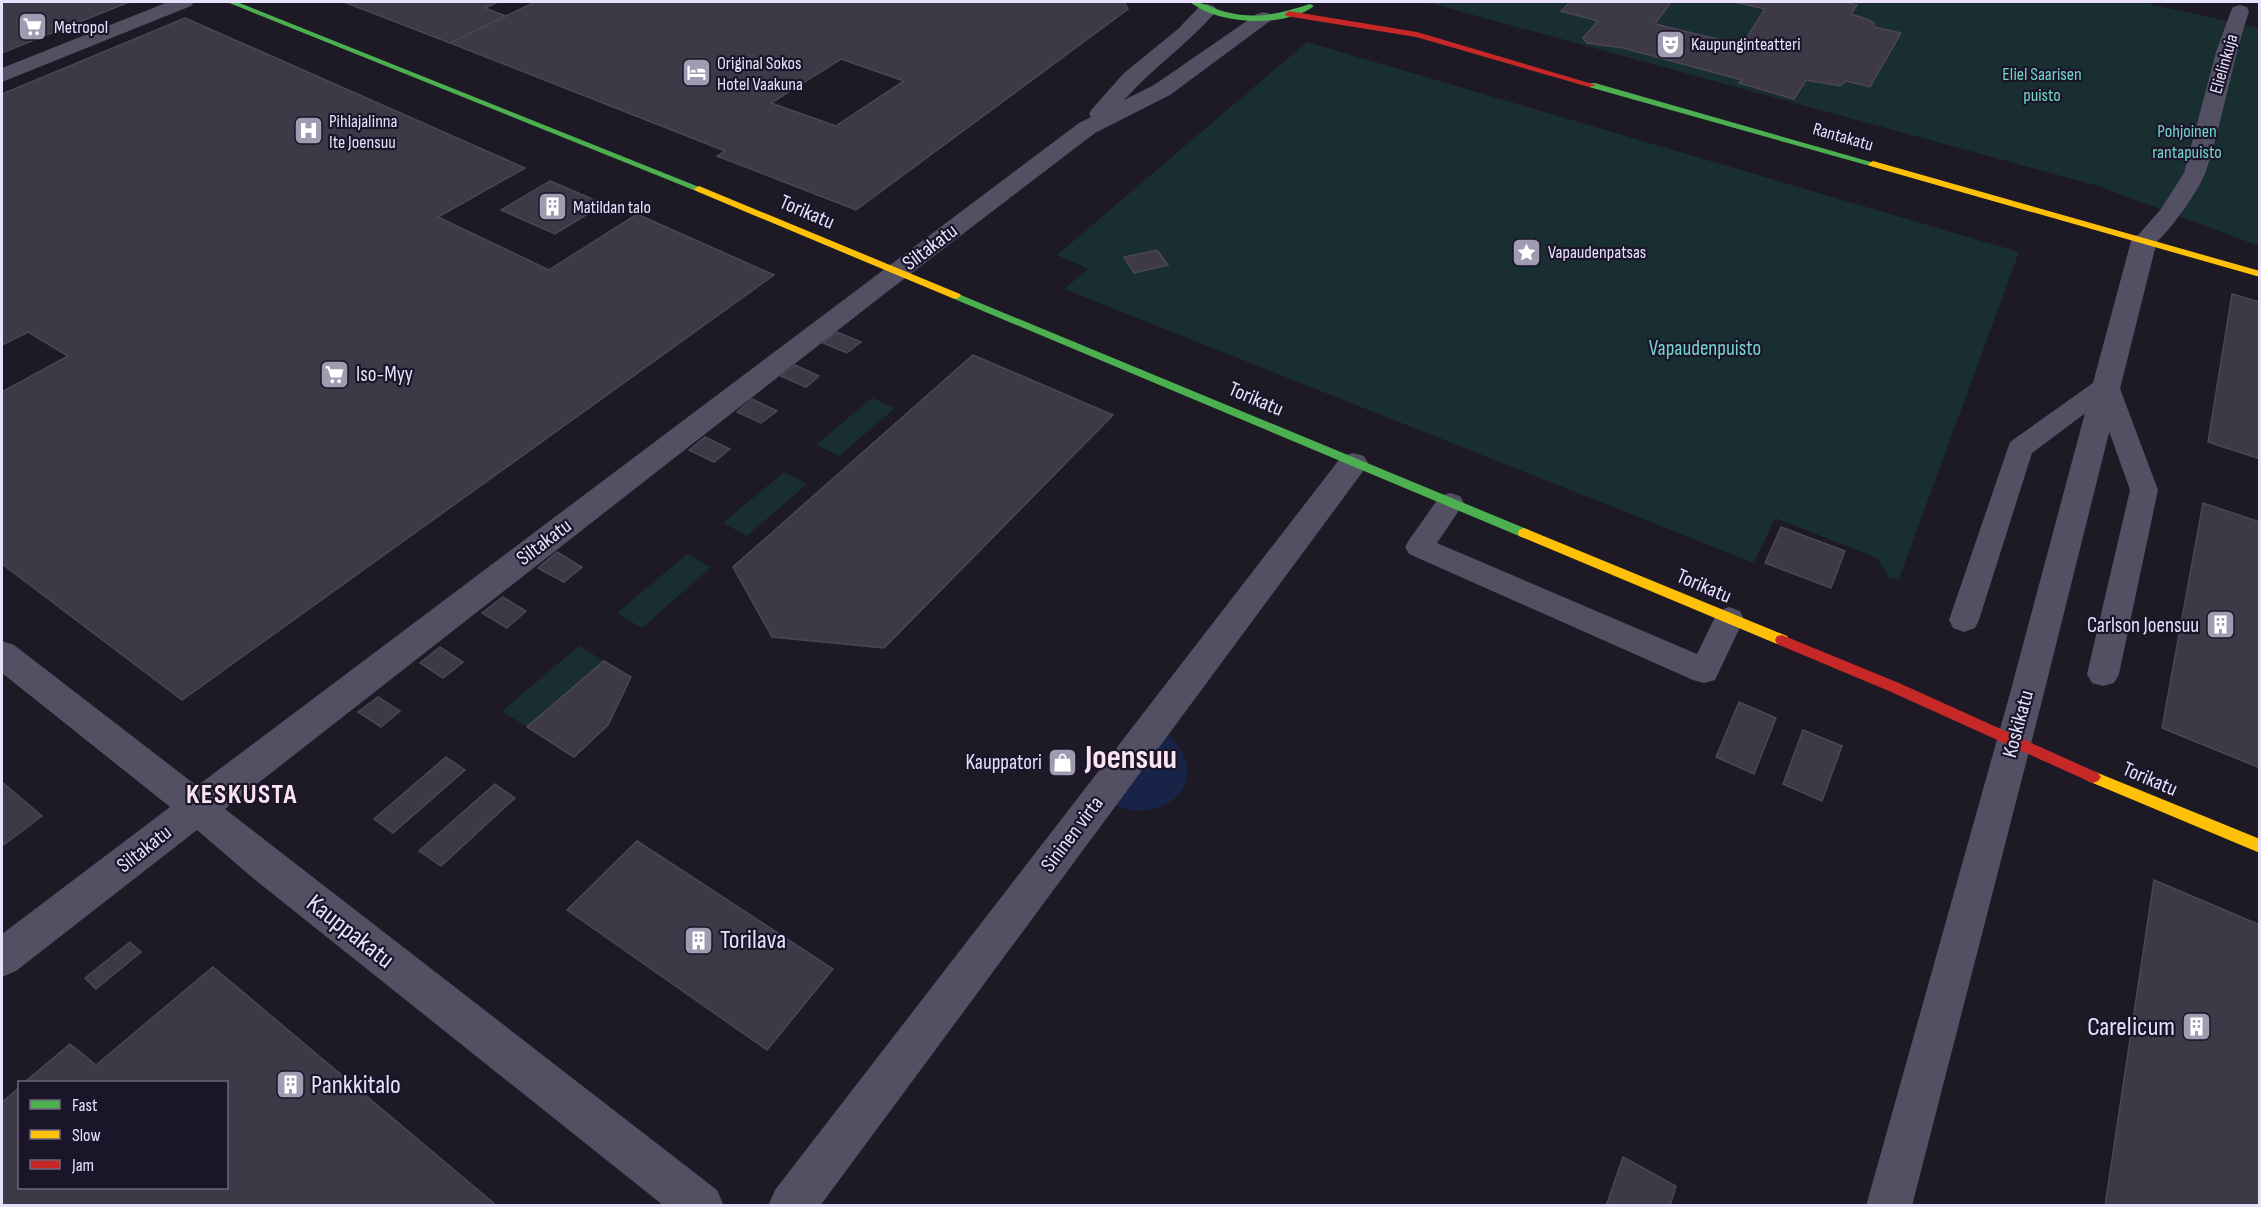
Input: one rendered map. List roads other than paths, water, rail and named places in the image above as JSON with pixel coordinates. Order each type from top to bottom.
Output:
[{"type":"street","points":[[2,76],[184,2]]},
{"type":"street","name":"Torikatu","points":[[231,2],[593,146],[897,272],[1894,687],[2115,787],[2259,846]]},
{"type":"street","points":[[1201,6],[1233,16],[1264,18],[1289,14],[1317,2]]},
{"type":"street","name":"Siltakatu","points":[[1087,128],[1132,78],[1185,33],[1201,6]]},
{"type":"street","name":"Rantakatu","points":[[1289,14],[1417,35],[2259,274]]},
{"type":"street","name":"Rantakatu","points":[[1382,16],[1417,35]]},
{"type":"street","name":"Siltakatu","points":[[2,958],[1087,128],[1162,90],[1264,18]]},
{"type":"street","name":"Koskikatu","points":[[1889,1206],[2144,241]]},
{"type":"street","name":"Sininen virta","points":[[792,1206],[1353,463]]},
{"type":"street","name":"Kauppakatu","points":[[2,654],[268,867],[701,1206]]},
{"type":"lane","name":"Elielinkuja","points":[[2144,241],[2170,213],[2195,173],[2226,52],[2240,11]]},
{"type":"lane","points":[[1964,620],[2020,448],[2106,386],[2144,490],[2103,674]]},
{"type":"lane","points":[[1450,503],[1419,548],[1704,670],[1729,619]]},
{"type":"water","points":[[1168,735],[1185,758],[1186,781],[1181,791],[1173,800],[1146,810],[1113,805]]},
{"type":"place","name":"Metropol","points":[[33,27]]},
{"type":"place","name":"Kaupunginteatteri","points":[[1670,44]]},
{"type":"place","name":"Original Sokos Hotel Vaakuna","points":[[696,73]]},
{"type":"place","name":"Pihlajalinna Ite Joensuu","points":[[308,131]]},
{"type":"place","name":"Matildan talo","points":[[552,207]]},
{"type":"place","name":"Vapaudenpatsas","points":[[1527,252]]},
{"type":"place","name":"Iso-Myy","points":[[335,374]]},
{"type":"place","name":"Carlson Joensuu","points":[[2220,625]]},
{"type":"place","name":"Kauppatori","points":[[1063,762]]},
{"type":"place","name":"Torilava","points":[[699,940]]},
{"type":"place","name":"Carelicum","points":[[2196,1027]]},
{"type":"place","name":"Pankkitalo","points":[[290,1085]]},
{"type":"district","name":"Joensuu","points":[[1131,758]]},
{"type":"district","name":"KESKUSTA","points":[[242,795]]},
{"type":"park label","name":"Eliel Saarisen puisto","points":[[2042,84]]},
{"type":"park label","name":"Pohjoinen rantapuisto","points":[[2187,141]]},
{"type":"park label","name":"Vapaudenpuisto","points":[[1705,348]]}]
